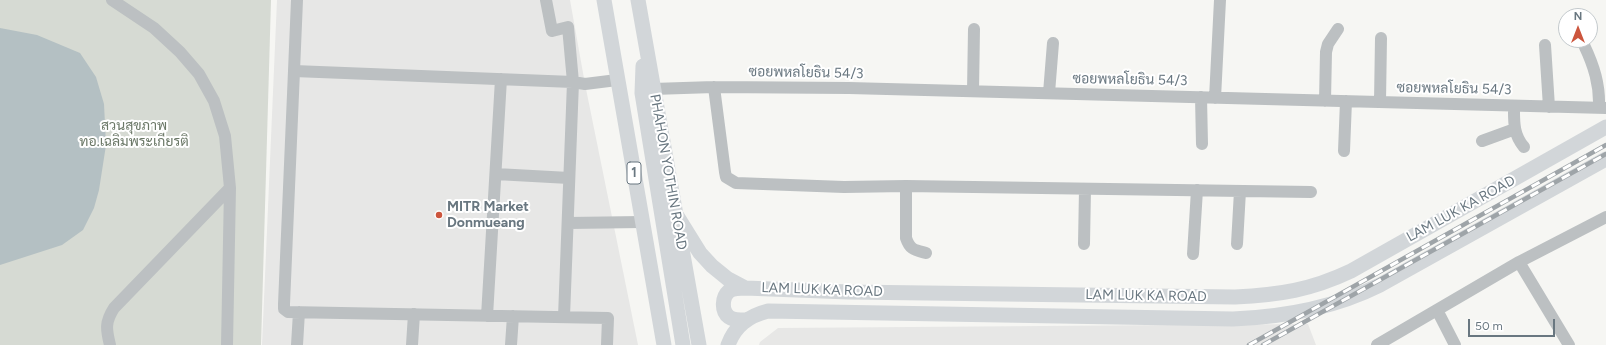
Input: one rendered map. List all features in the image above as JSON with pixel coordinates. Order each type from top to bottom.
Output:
[{"type":"main road","name":"1","points":[[604,0],[664,345]]},
{"type":"main road","name":"PHAHON YOTHIN ROAD","points":[[638,0],[699,345]]},
{"type":"main road","points":[[644,33],[642,93],[683,345]]},
{"type":"main road","name":"LAM LUK KA ROAD","points":[[677,216],[700,253],[712,266],[728,279],[745,288],[849,292],[1235,297],[1260,296],[1294,291],[1322,284],[1351,271],[1606,127]]},
{"type":"main road","name":"LAM LUK KA ROAD","points":[[728,345],[733,333],[745,320],[756,314],[768,311],[1233,319],[1285,315],[1347,299],[1380,285],[1606,159]]},
{"type":"main road","points":[[745,288],[729,291],[725,296],[723,305],[725,313],[728,317],[745,320]]},
{"type":"street","points":[[112,0],[154,28],[180,52],[199,74],[214,101],[225,136],[230,188],[227,345]]},
{"type":"street","points":[[297,0],[284,309],[288,312],[608,318],[607,345]]},
{"type":"street","points":[[546,0],[552,31],[568,27],[573,82],[564,317]]},
{"type":"street","points":[[1214,98],[1220,0]]},
{"type":"street","points":[[973,91],[974,29]]},
{"type":"street","points":[[1324,101],[1326,52],[1328,44],[1338,29]]},
{"type":"street","points":[[1380,102],[1381,38]]},
{"type":"street","points":[[1049,93],[1053,43]]},
{"type":"street","points":[[1545,45],[1549,107]]},
{"type":"street","points":[[1585,48],[1596,76],[1603,108]]},
{"type":"street","points":[[294,70],[573,82],[585,84],[617,80]]},
{"type":"street","points":[[487,316],[501,79]]},
{"type":"street","points":[[714,87],[726,177],[730,180],[744,184],[844,187],[906,186],[1311,192]]},
{"type":"street","name":"ซอยพหลโยธิน 54/3","points":[[653,89],[714,87],[973,91],[1603,108]]},
{"type":"street","points":[[1201,97],[1202,144]]},
{"type":"street","points":[[1344,151],[1346,101]]},
{"type":"street","points":[[1514,106],[1515,129],[1517,137],[1524,147]]},
{"type":"street","points":[[1482,141],[1515,129]]},
{"type":"street","points":[[496,174],[569,178]]},
{"type":"street","points":[[906,186],[906,238],[908,245],[913,249],[926,253]]},
{"type":"street","points":[[110,345],[106,331],[108,316],[114,308],[230,188]]},
{"type":"street","points":[[1084,244],[1085,189]]},
{"type":"street","points":[[1193,254],[1197,190]]},
{"type":"street","points":[[1237,244],[1240,191]]},
{"type":"street","points":[[1377,345],[1519,262],[1606,217]]},
{"type":"street","points":[[568,223],[642,222]]},
{"type":"street","points":[[1519,262],[1569,345]]},
{"type":"street","points":[[1437,310],[1455,345]]},
{"type":"street","points":[[296,345],[299,312]]},
{"type":"street","points":[[412,345],[414,314]]},
{"type":"street","points":[[511,345],[513,316]]},
{"type":"shaded area","name":"MITR Market Donmueang","points":[[277,0],[570,0],[585,84],[638,345],[262,345]]},
{"type":"shaded area","points":[[0,28],[37,35],[80,53],[96,77],[104,104],[106,145],[99,190],[94,208],[83,230],[62,245],[0,265]]},
{"type":"shaded area","points":[[1308,324],[1316,345],[759,345],[760,342],[778,328]]},
{"type":"green space","name":"สวนสุขภาพ ทอ.เฉลิมพระเกียรติ","points":[[0,0],[271,0],[261,345],[0,345]]},
{"type":"railway","points":[[1249,345],[1606,145]]},
{"type":"railway","points":[[1263,345],[1606,154]]},
{"type":"place","name":"MITR Market Donmueang","points":[[439,215]]}]
